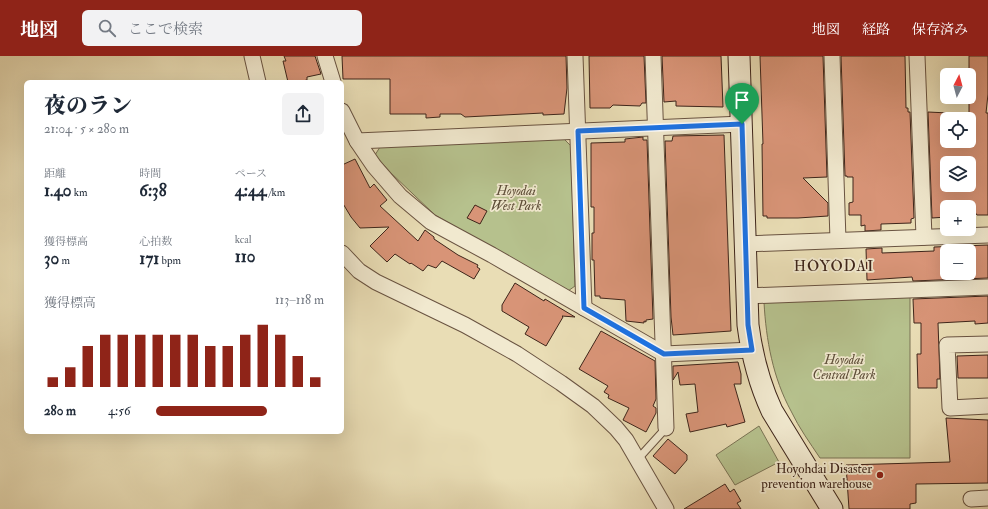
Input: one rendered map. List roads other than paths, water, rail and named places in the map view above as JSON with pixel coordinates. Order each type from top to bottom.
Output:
[{"type":"street","points":[[252,56],[258,80]]},
{"type":"street","points":[[325,56],[331,80]]},
{"type":"street","points":[[575,56],[584,308]]},
{"type":"street","points":[[653,56],[666,428]]},
{"type":"street","points":[[739,56],[748,325],[757,375],[772,411],[832,509]]},
{"type":"street","points":[[832,56],[838,240]]},
{"type":"street","points":[[916,56],[924,237]]},
{"type":"street","points":[[344,115],[357,140],[374,166],[400,196],[431,222],[492,255],[664,354],[752,350]]},
{"type":"street","points":[[357,140],[742,124]]},
{"type":"street","points":[[745,244],[988,235]]},
{"type":"street","points":[[344,254],[360,271],[376,282],[471,329],[517,354],[593,406],[626,440],[666,509]]},
{"type":"street","points":[[747,296],[988,288]]},
{"type":"street","points":[[988,344],[947,345],[950,408],[988,406]]},
{"type":"street","points":[[971,499],[988,498]]},
{"type":"lane","points":[[637,460],[666,428]]},
{"type":"place","name":"Hoyohdai Disaster prevention warehouse","points":[[880,475]]},
{"type":"district","name":"HOYODAI","points":[[834,266]]},
{"type":"park label","name":"Hoyodai West Park","points":[[516,198]]},
{"type":"park label","name":"Hoyodai Central Park","points":[[844,366]]}]
